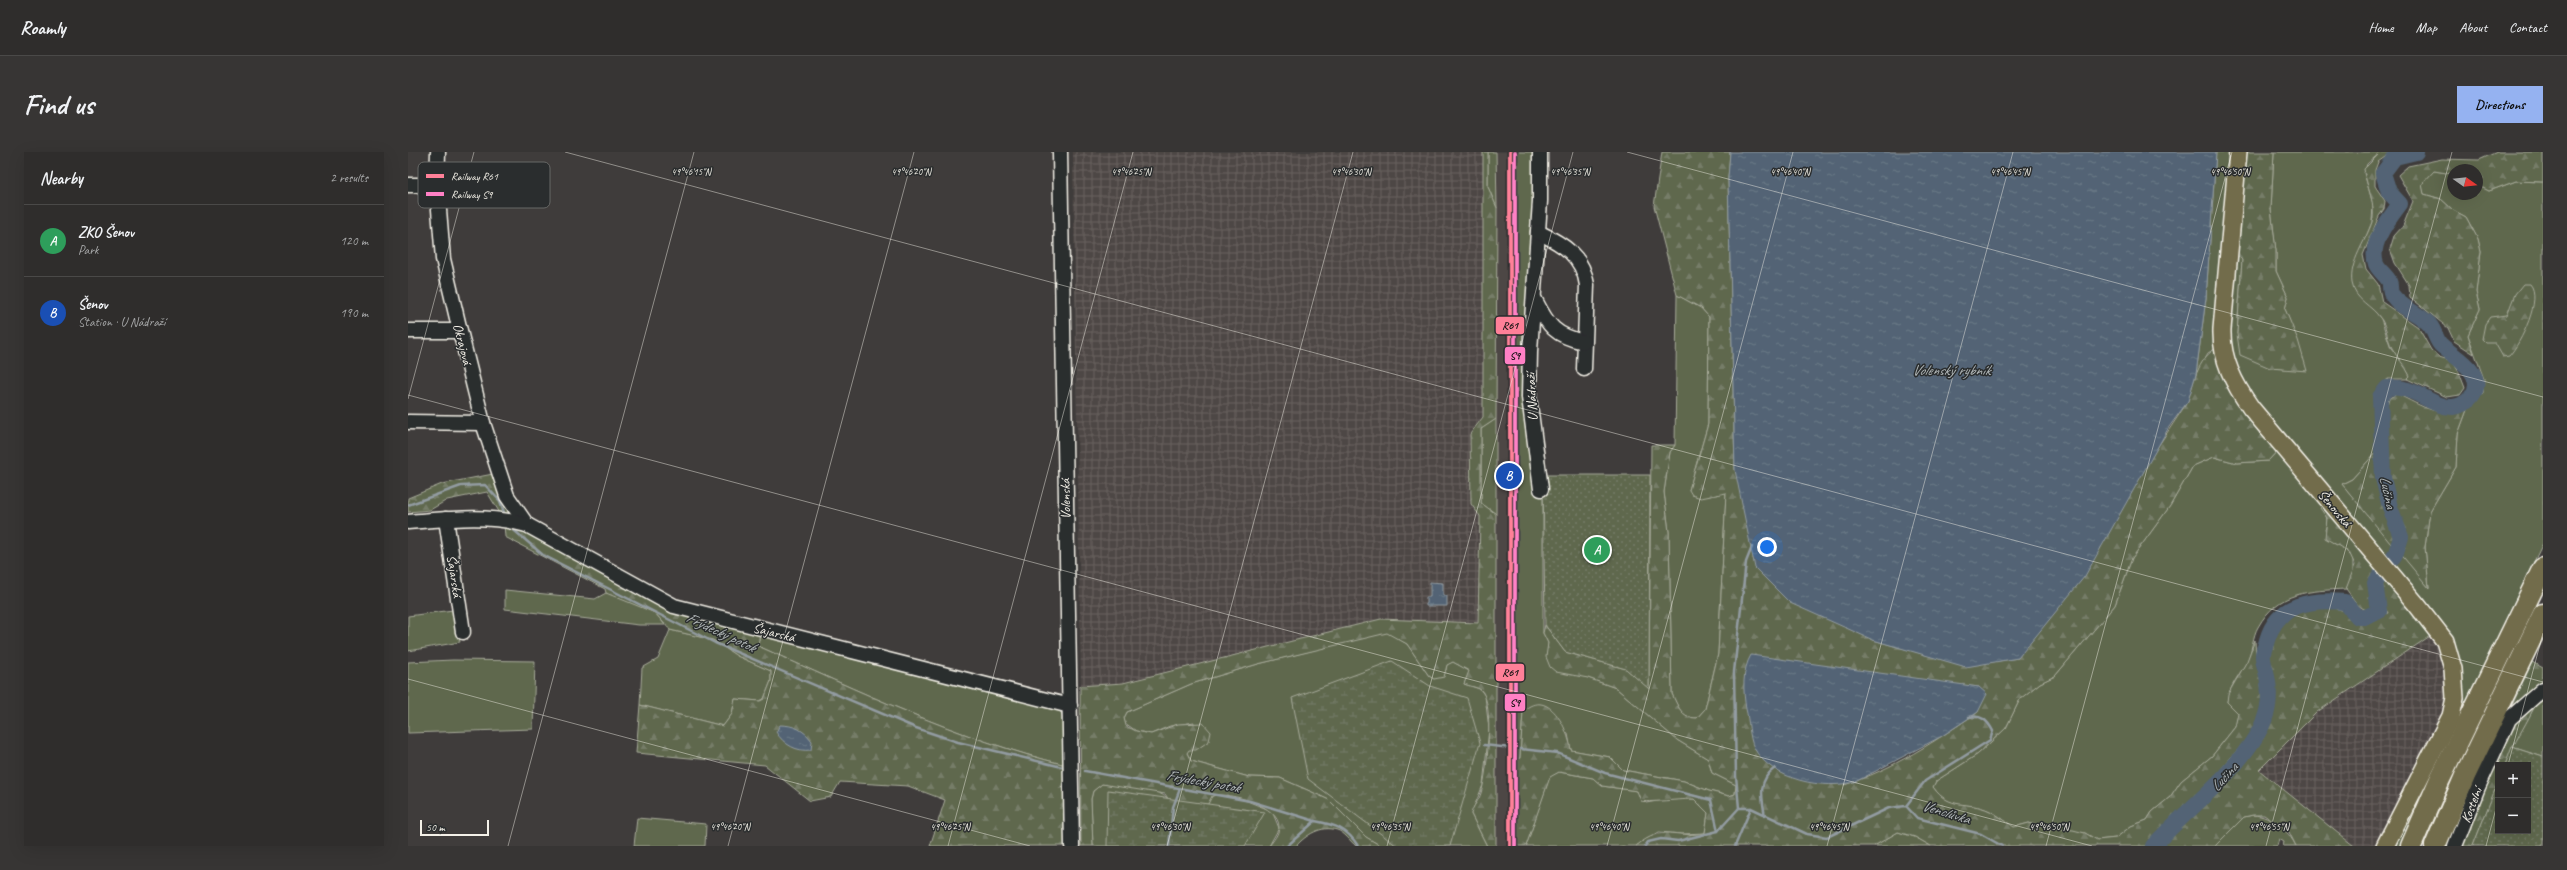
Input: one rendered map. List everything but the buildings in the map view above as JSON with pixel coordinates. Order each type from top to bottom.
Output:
[{"type":"highway","points":[[2411,846],[2443,772],[2543,568]]},
{"type":"highway","points":[[2435,846],[2465,776],[2543,614]]},
{"type":"main road","name":"Šenovská","points":[[2238,152],[2222,344],[2227,365],[2237,388],[2251,408],[2417,604],[2445,641],[2453,669],[2455,698],[2451,716],[2385,846]]},
{"type":"street","name":"Okrajová","points":[[438,152],[438,162]]},
{"type":"street","name":"Volenská","points":[[1060,152],[1072,846]]},
{"type":"street","name":"U Nádraží","points":[[1540,152],[1535,300],[1530,351],[1529,398],[1541,489]]},
{"type":"street","name":"Okrajová","points":[[439,208],[443,259],[483,423],[507,496],[527,525]]},
{"type":"street","points":[[1538,232],[1561,244],[1578,259],[1585,271],[1587,285],[1584,369]]},
{"type":"street","points":[[1535,300],[1543,316],[1561,336],[1584,342]]},
{"type":"street","points":[[408,331],[460,331]]},
{"type":"street","points":[[408,422],[483,423]]},
{"type":"street","name":"Šajarská","points":[[408,522],[485,518],[527,525],[674,606],[1070,706]]},
{"type":"street","name":"Šajarská","points":[[446,519],[463,632]]},
{"type":"street","name":"Kostelní","points":[[2456,846],[2478,787],[2509,719],[2543,689]]},
{"type":"shaded area","points":[[1073,152],[1483,152],[1483,417],[1470,434],[1471,504],[1480,516],[1478,623],[1381,619],[1123,683],[1081,686]]},
{"type":"shaded area","points":[[1496,152],[1518,152],[1518,846],[1496,846]]},
{"type":"shaded area","points":[[2433,634],[2446,660],[2448,703],[2380,846],[2354,846],[2259,770],[2317,712]]},
{"type":"green space","points":[[1483,152],[1488,152],[1488,187],[1497,208],[1496,419],[1481,429],[1481,503],[1496,514],[1496,846],[1487,846],[1471,814],[1480,796],[1486,771],[1489,724],[1488,709],[1485,697],[1481,690],[1464,684],[1469,671],[1453,662],[1447,665],[1444,677],[1434,679],[1429,676],[1407,644],[1387,633],[1258,664],[1191,684],[1127,712],[1124,718],[1126,726],[1136,731],[1151,734],[1178,724],[1203,723],[1211,732],[1209,741],[1196,750],[1189,750],[1187,753],[1191,761],[1249,777],[1280,778],[1312,792],[1329,800],[1366,837],[1381,846],[1356,846],[1337,830],[1325,829],[1314,832],[1304,838],[1296,846],[1269,846],[1278,832],[1279,827],[1277,819],[1263,807],[1252,802],[1241,798],[1220,795],[1212,796],[1208,804],[1171,803],[1165,794],[1102,784],[1093,791],[1091,799],[1093,846],[1081,846],[1080,686],[1123,683],[1381,619],[1478,623],[1480,516],[1471,504],[1470,434],[1483,417]]},
{"type":"green space","points":[[1488,152],[1496,152],[1497,208],[1488,187]]},
{"type":"green space","points":[[1518,152],[1535,152],[1526,371],[1543,474],[1543,633],[1548,643],[1547,657],[1588,678],[1616,688],[1677,740],[1708,759],[1712,773],[1736,785],[1735,794],[1729,796],[1709,791],[1684,781],[1623,770],[1610,757],[1571,750],[1568,734],[1523,711],[1520,758],[1518,759]]},
{"type":"green space","points":[[1662,152],[1730,152],[1728,178],[1735,470],[1873,640],[1966,666],[2018,658],[2188,401],[2200,365],[2209,353],[2215,349],[2279,449],[2268,461],[2237,463],[2214,457],[2193,466],[2170,506],[2132,558],[2115,605],[2055,676],[2040,683],[2020,699],[2006,728],[1978,754],[1936,781],[1933,787],[1939,794],[1952,802],[1990,811],[2014,827],[2029,823],[2048,829],[2073,830],[2085,833],[2097,840],[2116,838],[2131,826],[2147,820],[2152,812],[2170,797],[2181,781],[2212,756],[2235,727],[2238,713],[2227,702],[2228,694],[2247,661],[2255,640],[2256,657],[2262,690],[2262,707],[2252,731],[2222,768],[2231,777],[2248,753],[2259,744],[2271,716],[2271,678],[2267,655],[2274,633],[2286,618],[2301,609],[2334,608],[2345,611],[2354,621],[2364,622],[2388,613],[2383,604],[2380,590],[2384,575],[2433,634],[2317,712],[2259,770],[2354,846],[2296,846],[2289,832],[2264,815],[2253,815],[2244,817],[2215,846],[1931,846],[1915,837],[1898,832],[1874,846],[1636,846],[1646,839],[1662,833],[1705,833],[1708,813],[1694,799],[1650,802],[1641,801],[1637,791],[1602,786],[1593,778],[1559,772],[1550,777],[1526,846],[1518,846],[1518,759],[1520,758],[1523,711],[1532,705],[1541,704],[1549,707],[1556,714],[1566,732],[1571,750],[1610,757],[1623,770],[1684,781],[1709,791],[1729,796],[1735,794],[1736,785],[1712,773],[1708,759],[1677,740],[1616,688],[1588,678],[1556,672],[1550,667],[1546,657],[1548,643],[1543,633],[1545,625],[1565,652],[1626,669],[1649,688],[1651,445],[1675,445],[1670,452],[1664,492],[1669,532],[1672,694],[1678,707],[1687,716],[1697,718],[1705,709],[1718,654],[1726,493],[1701,498],[1692,495],[1689,490],[1708,424],[1709,317],[1701,308],[1677,295],[1654,206]],"holes":[[[1922,681],[1979,687],[1978,712],[1947,733],[1897,763],[1862,779],[1844,785]]]},
{"type":"green space","points":[[2216,152],[2232,152],[2215,349],[2208,353],[2196,374],[2206,298]]},
{"type":"green space","points":[[2243,152],[2274,152],[2271,209],[2276,251],[2276,271],[2288,297],[2285,309],[2298,340],[2307,371],[2270,368],[2240,355],[2237,334],[2242,260],[2236,254]]},
{"type":"green space","points":[[2274,152],[2381,152],[2367,164],[2364,173],[2373,204],[2372,222],[2359,254],[2368,303],[2381,319],[2391,348],[2406,366],[2410,376],[2407,379],[2388,379],[2382,385],[2377,393],[2374,412],[2377,451],[2352,479],[2342,484],[2429,587],[2425,547],[2430,511],[2456,467],[2458,434],[2468,407],[2483,393],[2484,379],[2468,335],[2480,309],[2476,292],[2481,252],[2478,239],[2466,217],[2453,210],[2441,199],[2424,194],[2421,184],[2434,171],[2447,173],[2447,200],[2483,200],[2483,188],[2489,191],[2516,181],[2543,182],[2543,543],[2496,640],[2498,640],[2401,846],[2390,846],[2439,746],[2455,655],[2245,390],[2229,348],[2236,254],[2242,260],[2237,334],[2270,368],[2292,369],[2290,322],[2285,309],[2288,297],[2276,271],[2276,251],[2271,209]]},
{"type":"green space","points":[[2381,152],[2392,152],[2378,162],[2375,170],[2375,186],[2385,201],[2384,209],[2379,216],[2363,255],[2366,269],[2378,284],[2382,302],[2418,327],[2431,350],[2439,357],[2452,361],[2459,372],[2465,388],[2460,395],[2447,397],[2407,379],[2410,376],[2392,348],[2383,322],[2377,314],[2360,299],[2352,283],[2355,259],[2372,222],[2373,216],[2372,202],[2364,169]]},
{"type":"green space","points":[[2497,152],[2543,152],[2543,182],[2516,181],[2489,191],[2483,188],[2483,164],[2447,164],[2447,173],[2434,171],[2422,184],[2424,194],[2441,199],[2453,210],[2466,217],[2478,239],[2481,252],[2476,292],[2480,309],[2468,335],[2474,354],[2454,341],[2448,328],[2410,297],[2409,285],[2395,263],[2390,249],[2394,236],[2403,226],[2413,201],[2398,175],[2408,166],[2442,159],[2479,160]]},
{"type":"green space","points":[[2523,284],[2530,284],[2533,291],[2534,299],[2532,310],[2529,320],[2514,350],[2509,356],[2503,357],[2495,343],[2486,343],[2482,339],[2485,324],[2490,317],[2507,315],[2515,294]]},
{"type":"green space","points":[[1677,295],[1701,308],[1709,317],[1708,424],[1689,490],[1717,495],[1726,492],[1718,654],[1705,709],[1697,718],[1684,714],[1678,707],[1672,694],[1669,532],[1664,492],[1670,452],[1675,445]]},
{"type":"green space","points":[[2397,394],[2423,407],[2440,412],[2458,411],[2468,407],[2458,434],[2456,467],[2430,511],[2425,547],[2429,588],[2399,552],[2403,535],[2388,490],[2386,409],[2389,398]]},
{"type":"green space","points":[[1496,419],[1496,514],[1481,503],[1481,429]]},
{"type":"green space","points":[[2279,449],[2312,487],[2325,510],[2327,520],[2325,530],[2333,543],[2342,547],[2353,558],[2353,574],[2346,589],[2307,592],[2296,595],[2275,606],[2266,615],[2256,630],[2247,662],[2235,681],[2228,697],[2227,702],[2239,713],[2235,727],[2212,756],[2181,781],[2170,797],[2152,812],[2147,820],[2131,826],[2116,838],[2097,840],[2085,833],[2048,829],[2029,823],[2014,827],[1990,811],[1974,806],[1953,803],[1940,795],[1933,787],[1936,781],[1978,754],[2006,728],[2020,699],[2040,683],[2055,676],[2115,605],[2132,558],[2170,506],[2193,466],[2214,457],[2237,463],[2268,461]]},
{"type":"green space","points":[[2377,451],[2380,479],[2399,537],[2395,549],[2342,484],[2352,479]]},
{"type":"green space","points":[[493,474],[510,517],[503,518],[487,492],[447,500],[430,510],[408,512],[408,498],[442,484]]},
{"type":"green space","points":[[1543,475],[1650,475],[1649,689],[1626,669],[1565,652],[1545,625]]},
{"type":"green space","points":[[2324,504],[2378,569],[2369,583],[2374,609],[2365,609],[2358,605],[2346,589],[2355,565],[2349,552],[2325,538],[2327,518],[2320,508]]},
{"type":"green space","points":[[504,524],[512,525],[674,609],[760,632],[758,646],[871,697],[987,742],[1066,765],[1066,846],[930,846],[945,800],[908,786],[840,782],[831,797],[810,801],[765,765],[636,753],[640,705],[723,726],[732,714],[735,699],[760,701],[764,699],[771,681],[771,671],[737,656],[713,640],[670,630],[655,613],[606,593],[605,589],[505,537]]},
{"type":"green space","points":[[505,590],[595,599],[606,593],[613,594],[655,613],[665,625],[639,625],[505,609]]},
{"type":"green space","points":[[453,610],[460,642],[408,651],[408,616]]},
{"type":"green space","points":[[670,630],[713,640],[737,656],[771,671],[771,681],[764,699],[760,701],[735,699],[732,714],[723,726],[640,705],[642,668],[658,659]]},
{"type":"green space","points":[[760,632],[1059,710],[1063,716],[1066,765],[987,742],[871,697],[758,646]]},
{"type":"green space","points":[[1387,632],[1407,644],[1429,676],[1434,679],[1446,670],[1447,664],[1453,662],[1470,671],[1464,684],[1480,689],[1485,696],[1489,729],[1483,785],[1471,814],[1487,846],[1381,846],[1366,837],[1329,800],[1312,792],[1280,778],[1249,777],[1191,761],[1187,753],[1194,722],[1170,726],[1151,734],[1136,731],[1125,723],[1124,718],[1127,712],[1191,684],[1258,664]]},
{"type":"green space","points":[[453,660],[535,661],[533,729],[408,733],[408,662]]},
{"type":"green space","points":[[1392,661],[1430,686],[1467,698],[1480,743],[1450,846],[1397,846],[1308,779],[1292,698]]},
{"type":"green space","points":[[2532,662],[2543,668],[2539,694],[2529,718],[2506,762],[2495,762],[2495,790],[2473,846],[2447,846]]},
{"type":"green space","points":[[2543,699],[2543,757],[2512,747],[2538,701]]},
{"type":"green space","points":[[2512,747],[2543,757],[2543,846],[2473,846],[2495,790],[2495,834],[2531,834],[2531,762],[2506,762]]},
{"type":"green space","points":[[1559,772],[1593,778],[1602,786],[1637,791],[1646,803],[1674,798],[1694,799],[1708,813],[1705,833],[1682,834],[1659,832],[1636,846],[1526,846],[1550,776]]},
{"type":"green space","points":[[1102,784],[1151,790],[1167,798],[1171,803],[1166,846],[1093,846],[1091,799],[1093,791]]},
{"type":"green space","points":[[1108,790],[1265,812],[1245,846],[1107,846]]},
{"type":"green space","points":[[1220,794],[1247,801],[1272,811],[1279,828],[1269,846],[1174,846],[1212,796]]},
{"type":"green space","points":[[2253,815],[2267,818],[2279,825],[2289,835],[2296,846],[2283,846],[2284,842],[2279,839],[2277,846],[2215,846],[2244,817]]},
{"type":"green space","points":[[637,818],[706,824],[705,846],[634,846]]},
{"type":"green space","points":[[1898,832],[1915,837],[1931,846],[1874,846]]},
{"type":"water","name":"Volenský rybník","points":[[1730,152],[2216,152],[2206,298],[2196,374],[2188,401],[2169,427],[2085,576],[2018,658],[1966,667],[1873,640],[1790,603],[1755,568],[1735,470],[1728,178]]},
{"type":"water","points":[[1430,582],[1443,583],[1443,596],[1447,596],[1447,606],[1426,606],[1426,597],[1430,597]]},
{"type":"water","points":[[1751,655],[1979,687],[1987,694],[1978,712],[1942,736],[1857,781],[1830,785],[1815,783],[1786,775],[1773,768],[1762,759],[1752,744],[1744,688],[1746,667]]},
{"type":"water","points":[[780,725],[794,727],[806,734],[812,741],[811,750],[796,749],[783,741],[776,732]]},
{"type":"waterway","name":"Lučina","points":[[2153,846],[2222,779],[2247,749],[2262,726],[2267,712],[2269,698],[2263,653],[2272,628],[2279,618],[2297,606],[2320,601],[2345,602],[2358,617],[2366,617],[2379,611],[2375,583],[2396,553],[2401,537],[2390,507],[2383,478],[2380,397],[2387,388],[2406,389],[2437,404],[2453,407],[2461,405],[2467,401],[2476,389],[2476,381],[2473,373],[2467,366],[2440,344],[2428,323],[2396,300],[2391,293],[2389,281],[2376,264],[2375,248],[2377,240],[2385,224],[2400,204],[2389,192],[2383,173],[2395,157],[2416,152]]},
{"type":"waterway","name":"Frýdecký potok","points":[[408,505],[461,486],[485,485],[500,501],[505,515]]},
{"type":"waterway","name":"Frýdecký potok","points":[[509,526],[543,555],[715,643],[916,728],[958,742],[1062,767]]},
{"type":"waterway","points":[[1739,808],[1736,776],[1734,672],[1746,562],[1752,547]]},
{"type":"waterway","points":[[1906,806],[1925,781],[1990,740],[1993,731],[1989,724],[1984,719],[1969,717]]},
{"type":"waterway","points":[[1484,745],[1557,753],[1605,773],[1711,800],[1718,831]]},
{"type":"waterway","points":[[1765,816],[1762,797],[1763,784],[1765,778],[1775,768]]},
{"type":"waterway","name":"Frýdecký potok","points":[[1085,771],[1250,801],[1315,821]]},
{"type":"waterway","points":[[1169,846],[1173,807],[1180,789]]},
{"type":"waterway","name":"Venclůvka","points":[[1645,846],[1648,842],[1661,839],[1678,841],[1718,831],[1739,808],[1751,808],[1807,834],[1827,837],[1889,808],[1906,806],[1917,818],[1981,834],[2002,846]]},
{"type":"waterway","points":[[1735,846],[1751,808]]},
{"type":"waterway","name":"Venclůvka","points":[[1287,846],[1315,821],[1340,828],[1345,831],[1358,846]]},
{"type":"rail line","name":"R61","points":[[1510,152],[1510,846]]},
{"type":"rail line","name":"S9","points":[[1515,152],[1515,846]]},
{"type":"place","name":"Šenov","points":[[1509,476]]},
{"type":"place","name":"ZKO Šenov","points":[[1597,550]]}]
